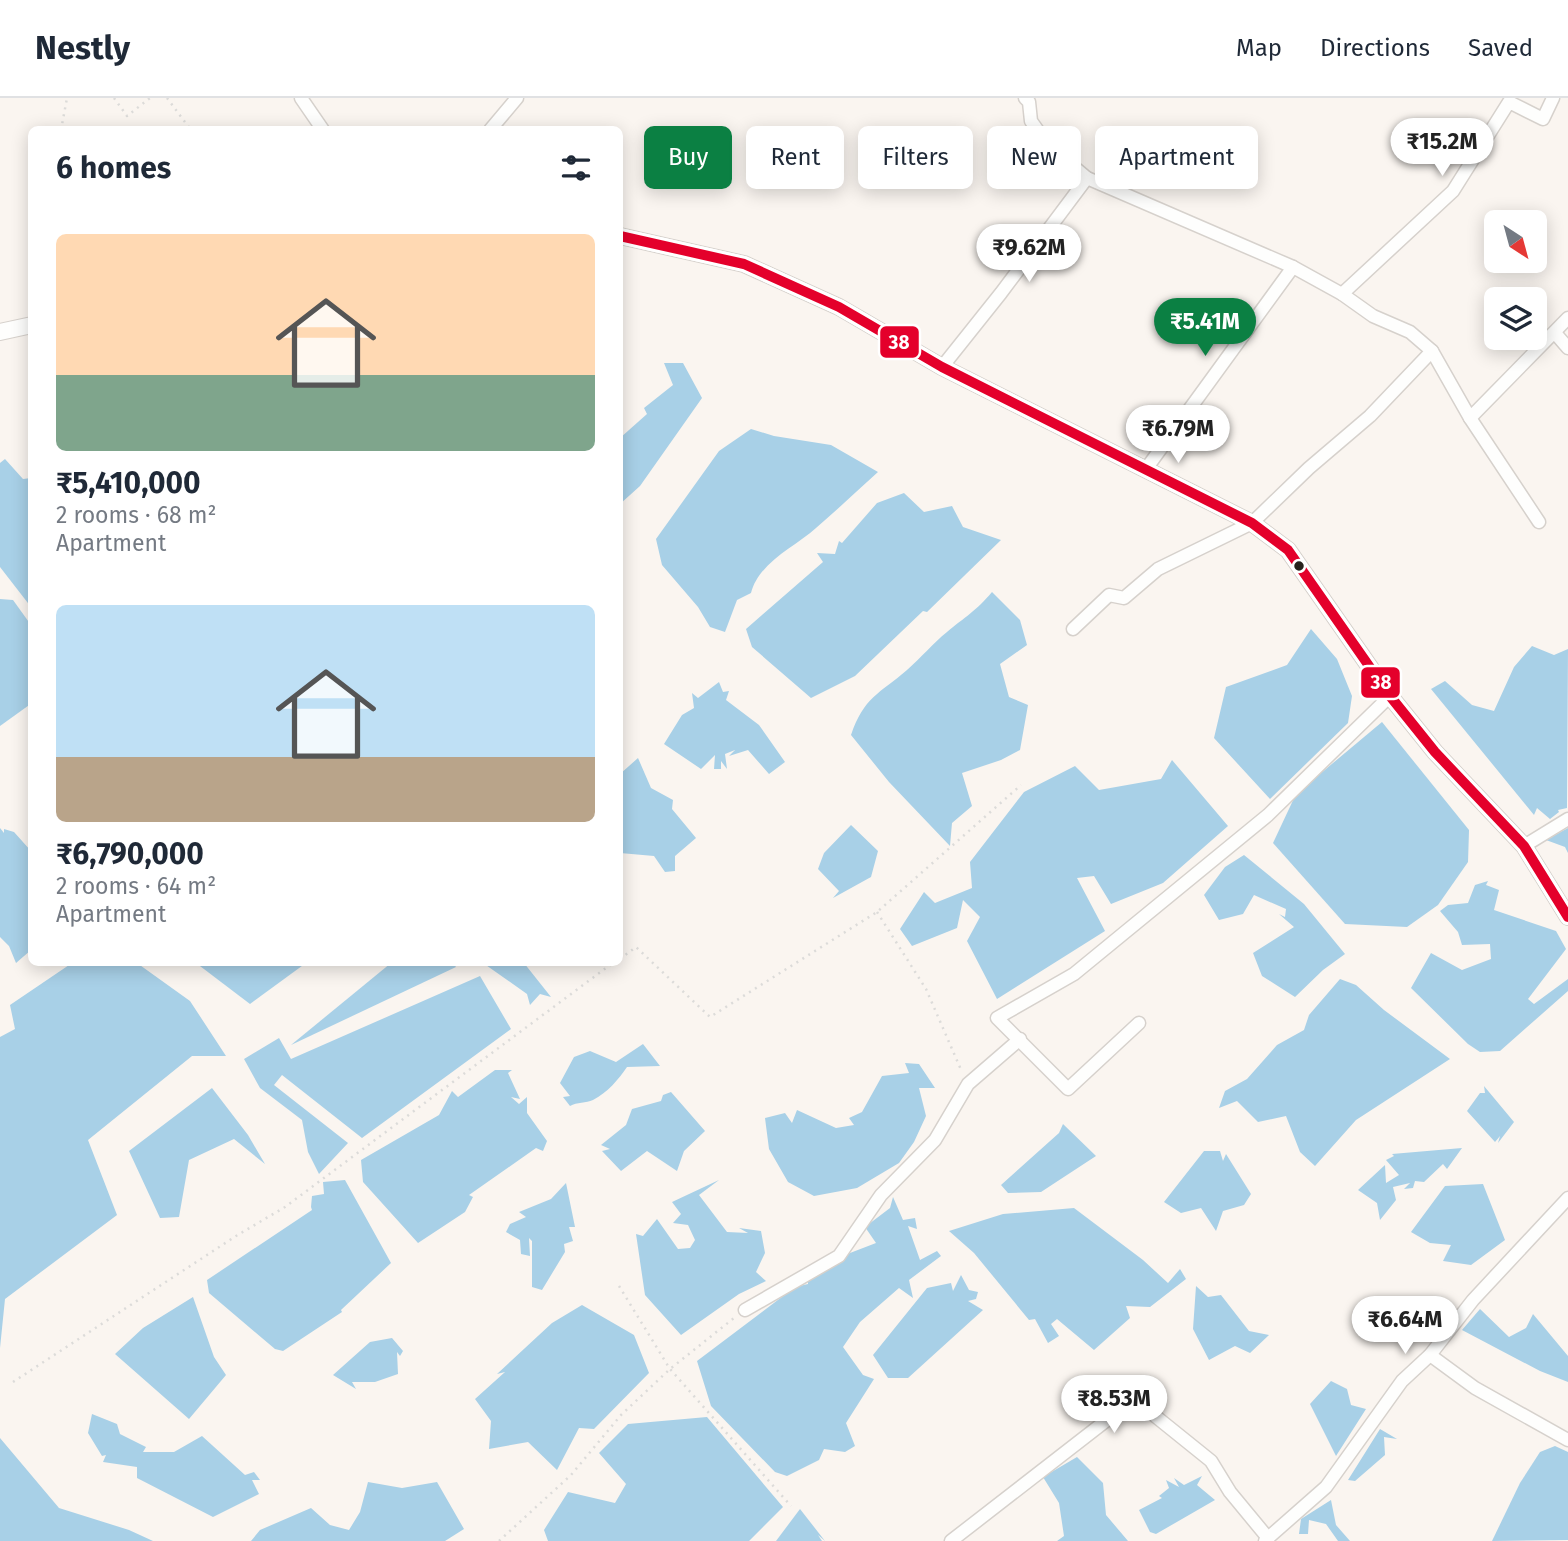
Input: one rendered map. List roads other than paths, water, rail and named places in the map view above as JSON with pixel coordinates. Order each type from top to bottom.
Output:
[{"type":"main road","points":[[623,237],[744,264],[839,307],[942,367],[1252,523],[1288,550],[1390,696],[1435,752],[1524,846],[1568,917]]},
{"type":"main road","points":[[0,332],[28,326]]},
{"type":"street","points":[[301,98],[320,126]]},
{"type":"street","points":[[494,126],[517,98]]},
{"type":"street","points":[[1025,98],[1029,102],[1031,121],[1048,145],[1087,178],[1293,267],[1342,294],[1373,316],[1410,332],[1432,351],[1470,418],[1539,522]]},
{"type":"street","points":[[1342,294],[1453,191],[1509,102],[1543,119],[1553,98]]},
{"type":"street","points":[[942,367],[1087,178]]},
{"type":"street","points":[[1146,469],[1293,267]]},
{"type":"street","points":[[1470,418],[1568,318]]},
{"type":"street","points":[[1555,334],[1568,348]]},
{"type":"street","points":[[1073,629],[1109,595],[1124,598],[1158,569],[1252,523],[1308,468],[1370,416],[1432,351]]},
{"type":"street","points":[[1139,1023],[1068,1089],[997,1018],[1074,974],[1268,815],[1390,696]]},
{"type":"street","points":[[1524,846],[1568,819]]},
{"type":"street","points":[[745,1310],[839,1256],[881,1195],[935,1140],[968,1084],[1020,1039]]},
{"type":"street","points":[[951,1541],[1134,1399],[1211,1461],[1230,1492],[1266,1540],[1326,1487],[1402,1381],[1430,1355],[1473,1300],[1568,1198]]},
{"type":"street","points":[[1430,1355],[1475,1388],[1568,1440]]},
{"type":"water","points":[[664,363],[683,363],[702,398],[640,486],[623,501],[623,435],[647,414],[644,408],[673,385]]},
{"type":"water","points":[[751,429],[774,436],[831,445],[878,472],[762,572],[751,593],[737,600],[725,632],[710,627],[698,607],[662,565],[656,539],[719,451]]},
{"type":"water","points":[[5,459],[23,479],[28,478],[28,603],[0,567],[0,463]]},
{"type":"water","points":[[904,493],[924,512],[952,506],[963,527],[1001,540],[927,612],[923,611],[855,676],[811,698],[752,647],[746,629],[823,562],[817,553],[835,554],[839,541],[842,543],[877,503]]},
{"type":"water","points":[[992,592],[1020,620],[1027,645],[1000,664],[1009,697],[1028,705],[1020,750],[1001,760],[962,773],[972,806],[952,823],[950,846],[889,782],[851,735],[861,712],[873,697],[907,670]]},
{"type":"water","points":[[0,599],[13,600],[28,621],[28,706],[0,726]]},
{"type":"water","points":[[1311,629],[1337,659],[1352,696],[1348,723],[1270,799],[1214,738],[1226,687],[1287,665]]},
{"type":"water","points":[[1532,646],[1554,655],[1568,649],[1567,808],[1558,810],[1550,819],[1537,808],[1534,815],[1431,689],[1445,681],[1472,705],[1494,711],[1514,667]]},
{"type":"water","points":[[719,682],[723,692],[729,691],[726,700],[759,725],[785,762],[769,774],[748,750],[729,756],[735,750],[725,754],[727,769],[721,761],[721,769],[714,769],[715,755],[701,769],[664,744],[682,715],[694,708],[692,693],[698,698]]},
{"type":"water","points":[[1382,722],[1469,830],[1468,862],[1438,905],[1407,927],[1345,924],[1273,843],[1296,794]]},
{"type":"water","points":[[638,758],[651,788],[673,800],[672,809],[696,838],[675,856],[675,871],[665,872],[654,856],[623,853],[623,771]]},
{"type":"water","points":[[1172,760],[1228,826],[1163,883],[1111,904],[1094,876],[1077,878],[1105,931],[997,999],[967,941],[980,917],[963,900],[957,928],[912,946],[900,929],[924,892],[935,903],[972,888],[970,862],[1024,792],[1075,766],[1099,790],[1161,779]]},
{"type":"water","points":[[851,825],[878,851],[871,877],[833,898],[839,891],[818,869],[824,853]]},
{"type":"water","points":[[0,828],[4,833],[4,829],[14,832],[28,848],[28,953],[16,963],[9,946],[0,937]]},
{"type":"water","points":[[1568,828],[1568,853],[1565,847],[1546,840]]},
{"type":"water","points":[[1244,855],[1304,904],[1345,954],[1323,970],[1295,997],[1262,976],[1253,953],[1294,927],[1279,914],[1285,917],[1286,909],[1254,895],[1243,914],[1219,920],[1204,895],[1225,867]]},
{"type":"water","points":[[1488,881],[1486,885],[1499,890],[1494,910],[1556,931],[1566,949],[1528,999],[1534,1004],[1568,979],[1568,991],[1500,1051],[1480,1052],[1468,1044],[1411,988],[1431,953],[1462,970],[1491,959],[1490,944],[1462,945],[1458,932],[1440,911],[1448,905],[1468,903],[1475,885]]},
{"type":"water","points":[[68,966],[141,966],[190,1001],[226,1056],[192,1056],[88,1140],[117,1215],[5,1299],[0,1348],[0,1037],[15,1029],[10,1005]]},
{"type":"water","points":[[200,966],[302,966],[250,1004]]},
{"type":"water","points":[[387,966],[456,967],[291,1045]]},
{"type":"water","points":[[487,966],[526,966],[551,997],[540,994],[530,1005],[527,994]]},
{"type":"water","points":[[480,976],[511,1029],[362,1138],[282,1075],[274,1085],[348,1143],[319,1174],[308,1152],[302,1120],[260,1088],[244,1059],[279,1038],[291,1059]]},
{"type":"water","points":[[1340,979],[1356,985],[1384,1010],[1450,1059],[1356,1120],[1315,1166],[1300,1152],[1286,1116],[1258,1122],[1237,1101],[1219,1108],[1225,1091],[1247,1079],[1277,1045],[1304,1030],[1309,1015]]},
{"type":"water","points":[[643,1044],[660,1066],[627,1067],[608,1090],[590,1101],[570,1106],[563,1097],[570,1096],[560,1083],[574,1057],[590,1051],[616,1062]]},
{"type":"water","points":[[905,1063],[919,1064],[935,1088],[919,1088],[926,1116],[914,1142],[899,1163],[857,1188],[814,1196],[788,1182],[769,1149],[765,1118],[785,1113],[792,1123],[797,1110],[836,1128],[854,1125],[849,1118],[862,1112],[882,1076],[909,1073]]},
{"type":"water","points":[[495,1070],[512,1070],[508,1073],[520,1099],[511,1097],[519,1104],[527,1097],[527,1113],[547,1141],[543,1151],[536,1148],[469,1195],[473,1197],[465,1212],[418,1243],[363,1182],[361,1160],[439,1115],[452,1091],[458,1097]]},
{"type":"water","points":[[1484,1086],[1514,1122],[1498,1143],[1500,1136],[1495,1142],[1467,1111],[1480,1093],[1485,1093]]},
{"type":"water","points":[[212,1088],[248,1135],[265,1164],[234,1139],[189,1160],[179,1217],[160,1218],[129,1151]]},
{"type":"water","points":[[671,1092],[705,1131],[684,1151],[677,1171],[647,1151],[621,1171],[602,1151],[610,1149],[601,1145],[626,1125],[632,1109],[661,1101],[663,1095]]},
{"type":"water","points":[[1063,1124],[1096,1156],[1041,1192],[1008,1193],[1001,1185],[1059,1133]]},
{"type":"water","points":[[1462,1148],[1447,1169],[1443,1164],[1424,1182],[1415,1181],[1413,1188],[1404,1189],[1410,1183],[1393,1187],[1396,1200],[1380,1220],[1377,1203],[1358,1190],[1385,1165],[1386,1183],[1399,1175],[1386,1160],[1394,1156],[1392,1154]]},
{"type":"water","points":[[1204,1151],[1220,1151],[1223,1161],[1226,1154],[1251,1194],[1244,1205],[1223,1211],[1216,1231],[1201,1208],[1181,1213],[1164,1202]]},
{"type":"water","points":[[345,1180],[391,1263],[341,1310],[342,1312],[283,1351],[275,1349],[209,1293],[207,1280],[312,1210],[312,1196],[324,1194],[323,1182]]},
{"type":"water","points":[[719,1180],[699,1195],[727,1232],[748,1233],[739,1228],[761,1231],[765,1253],[756,1272],[766,1281],[739,1294],[681,1335],[645,1295],[636,1234],[643,1236],[657,1219],[678,1249],[690,1248],[695,1240],[688,1225],[673,1223],[681,1214],[672,1202]]},
{"type":"water","points":[[566,1183],[575,1227],[569,1227],[573,1241],[564,1244],[565,1252],[542,1290],[532,1287],[532,1241],[529,1238],[530,1256],[521,1254],[520,1240],[506,1232],[510,1224],[526,1217],[519,1212],[551,1199]]},
{"type":"water","points":[[1483,1184],[1505,1240],[1471,1265],[1443,1261],[1451,1245],[1430,1243],[1411,1232],[1445,1186]]},
{"type":"water","points":[[893,1197],[903,1220],[915,1218],[917,1229],[908,1226],[920,1260],[937,1251],[941,1256],[909,1280],[913,1298],[899,1288],[860,1322],[843,1347],[863,1375],[874,1379],[846,1423],[855,1446],[845,1452],[824,1449],[819,1460],[787,1476],[775,1472],[711,1406],[697,1361],[795,1287],[808,1284],[850,1253],[876,1243],[865,1227],[890,1208]]},
{"type":"water","points":[[1074,1208],[1143,1260],[1168,1283],[1180,1269],[1186,1279],[1150,1307],[1126,1306],[1130,1318],[1094,1350],[1057,1319],[1051,1324],[1059,1336],[1048,1343],[1035,1319],[1029,1320],[974,1253],[949,1231],[1003,1214]]},
{"type":"water","points":[[961,1275],[969,1290],[978,1292],[976,1299],[968,1301],[983,1310],[908,1378],[888,1378],[873,1355],[927,1288],[951,1283],[953,1291]]},
{"type":"water","points":[[1196,1286],[1208,1297],[1221,1295],[1249,1331],[1269,1335],[1250,1353],[1235,1346],[1209,1360],[1193,1329]]},
{"type":"water","points":[[193,1297],[214,1357],[226,1375],[189,1419],[115,1354],[143,1328]]},
{"type":"water","points":[[582,1305],[634,1335],[649,1373],[594,1429],[579,1428],[557,1470],[528,1442],[489,1449],[491,1421],[475,1399],[505,1372],[497,1374],[552,1323]]},
{"type":"water","points":[[1480,1309],[1509,1337],[1526,1328],[1533,1314],[1568,1356],[1568,1382],[1540,1371],[1462,1330]]},
{"type":"water","points":[[392,1338],[403,1351],[400,1356],[397,1352],[398,1374],[375,1382],[352,1382],[356,1389],[333,1375],[370,1342]]},
{"type":"water","points":[[1331,1381],[1347,1389],[1351,1405],[1366,1409],[1336,1456],[1310,1404]]},
{"type":"water","points":[[92,1414],[117,1424],[120,1434],[146,1447],[143,1452],[174,1452],[202,1436],[245,1475],[254,1472],[260,1480],[252,1480],[259,1494],[213,1517],[137,1478],[137,1467],[103,1462],[106,1455],[102,1456],[88,1433]]},
{"type":"water","points":[[707,1417],[783,1507],[749,1541],[548,1541],[544,1530],[568,1492],[615,1503],[626,1484],[599,1453],[628,1424]]},
{"type":"water","points":[[1380,1429],[1397,1439],[1384,1437],[1385,1455],[1355,1481],[1348,1480]]},
{"type":"water","points":[[0,1438],[59,1508],[129,1530],[153,1541],[0,1541]]},
{"type":"water","points":[[1555,1446],[1568,1452],[1568,1540],[1492,1541],[1520,1483],[1540,1452]]},
{"type":"water","points":[[1077,1457],[1103,1483],[1106,1515],[1128,1541],[1057,1541],[1064,1536],[1059,1503],[1043,1477]]},
{"type":"water","points":[[1202,1476],[1197,1485],[1215,1500],[1156,1534],[1150,1532],[1139,1510],[1162,1498],[1159,1496],[1169,1488],[1166,1480],[1179,1487],[1174,1478],[1184,1485]]},
{"type":"water","points":[[368,1482],[402,1488],[437,1482],[464,1529],[445,1541],[251,1541],[260,1530],[311,1508],[330,1525],[349,1530],[360,1512]]},
{"type":"water","points":[[1331,1500],[1336,1525],[1350,1541],[1338,1541],[1326,1524],[1309,1520],[1308,1534],[1299,1534],[1301,1519]]},
{"type":"water","points":[[800,1509],[825,1541],[818,1535],[822,1541],[776,1541]]}]
